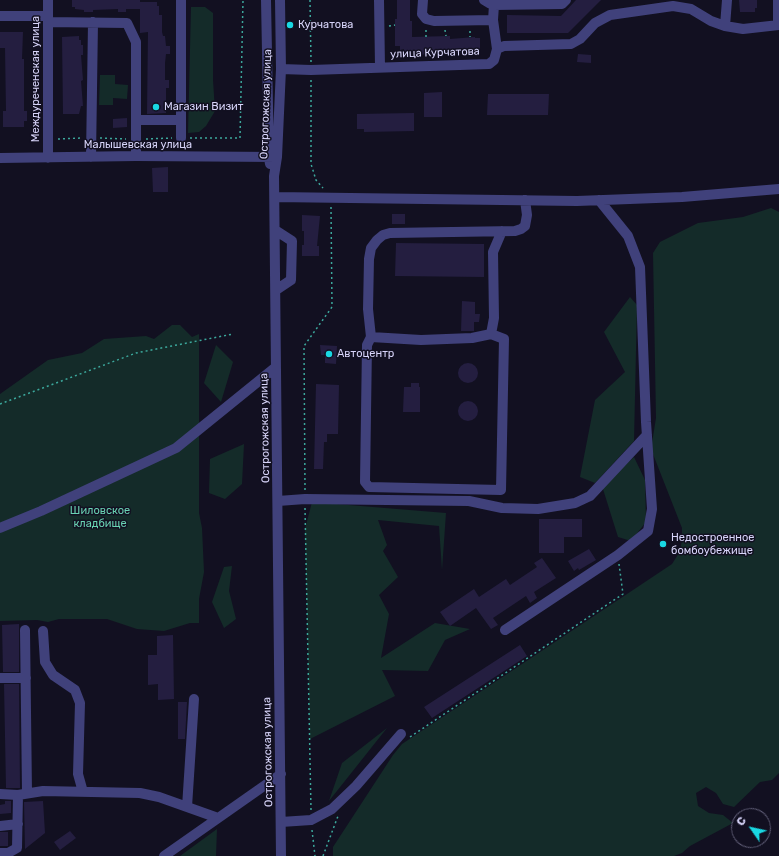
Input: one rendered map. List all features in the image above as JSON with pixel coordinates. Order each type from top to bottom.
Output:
[{"type":"street","name":"Междуреченская улица","points":[[48,0],[48,158]]},
{"type":"street","points":[[180,138],[181,0]]},
{"type":"street","points":[[266,0],[273,157]]},
{"type":"street","name":"Острогожская улица","points":[[280,0],[281,70],[273,157],[275,197],[282,856]]},
{"type":"street","points":[[379,0],[380,67]]},
{"type":"street","points":[[423,0],[422,14],[426,19],[434,21],[493,20]]},
{"type":"street","points":[[484,0],[489,4],[494,5],[562,4],[566,0]]},
{"type":"street","points":[[724,26],[727,0]]},
{"type":"street","points":[[494,5],[493,20],[497,48],[504,46],[571,44],[580,39],[595,23],[610,15],[674,3],[691,9],[711,21],[724,26],[743,29],[779,25],[778,0]]},
{"type":"street","points":[[0,16],[127,23],[136,42],[136,156]]},
{"type":"street","points":[[91,157],[93,22]]},
{"type":"street","name":"улица Курчатова","points":[[281,70],[489,64],[494,60],[497,48]]},
{"type":"street","points":[[136,120],[181,120]]},
{"type":"street","name":"Малышевская улица","points":[[0,158],[136,156],[273,157]]},
{"type":"street","points":[[275,197],[577,201],[682,197],[779,189]]},
{"type":"street","points":[[371,337],[421,340],[472,338],[491,334],[504,338],[501,490],[369,487],[365,482],[367,345],[371,337],[368,309],[369,259],[371,248],[377,240],[383,235],[390,233],[521,229],[525,226],[527,215],[525,200]]},
{"type":"street","points":[[505,630],[618,554],[648,531],[652,509],[647,435],[640,267],[628,236],[599,200]]},
{"type":"street","points":[[275,230],[292,240],[291,280],[276,290]]},
{"type":"street","points":[[491,334],[494,318],[493,252],[502,230]]},
{"type":"street","points":[[0,528],[41,512],[176,448],[276,367]]},
{"type":"street","points":[[278,501],[305,503],[469,501],[502,508],[538,509],[575,503],[590,496],[647,435]]},
{"type":"street","points":[[0,853],[8,853],[17,848],[18,824],[22,794],[26,678],[25,630]]},
{"type":"street","points":[[43,631],[46,662],[53,675],[75,690],[80,703],[78,774],[84,792]]},
{"type":"street","points":[[0,678],[26,678]]},
{"type":"street","points":[[186,807],[194,699]]},
{"type":"street","points":[[281,822],[311,820],[332,809],[356,786],[401,734]]},
{"type":"street","points":[[164,856],[281,774]]},
{"type":"street","points":[[0,794],[22,794],[42,791],[140,793],[159,797],[218,818]]},
{"type":"street","points":[[0,826],[18,824]]},
{"type":"path","points":[[243,0],[243,21]]},
{"type":"path","points":[[310,0],[311,164],[316,180],[331,197],[332,307],[304,346],[305,503],[311,820],[315,856]]},
{"type":"path","points":[[0,404],[136,353],[233,334]]},
{"type":"path","points":[[391,745],[405,740],[623,594],[618,554]]},
{"type":"path","points":[[323,856],[338,816]]},
{"type":"green space","points":[[191,7],[205,7],[213,13],[213,80],[215,111],[206,126],[199,132],[188,133]]},
{"type":"green space","points":[[100,75],[115,75],[115,84],[128,85],[127,99],[113,98],[113,105],[99,105]]},
{"type":"green space","points":[[771,208],[779,212],[779,773],[772,780],[760,782],[734,807],[723,804],[716,793],[706,787],[696,793],[698,806],[709,813],[723,815],[731,821],[731,824],[690,846],[682,853],[674,856],[333,856],[333,847],[393,755],[402,744],[672,564],[679,553],[682,541],[682,528],[651,449],[656,418],[653,253],[660,242],[698,223],[743,217]]},
{"type":"green space","points":[[630,297],[637,305],[634,441],[595,483],[580,477],[595,400],[625,372],[604,332]]},
{"type":"green space","name":"Шиловское кладбище","points":[[172,325],[180,325],[192,337],[199,334],[199,513],[202,528],[204,572],[199,599],[199,623],[190,623],[164,631],[137,629],[107,619],[59,619],[48,622],[37,620],[0,621],[0,394],[48,360],[82,353],[104,339],[146,336],[154,339]]},
{"type":"green space","points":[[216,345],[233,362],[221,402],[204,383]]},
{"type":"green space","points":[[244,444],[242,484],[225,499],[209,493],[210,459]]},
{"type":"green space","points":[[634,457],[645,480],[646,522],[631,541],[618,537],[602,486]]},
{"type":"green space","points":[[312,502],[446,513],[442,570],[439,526],[378,520],[387,545],[383,551],[398,577],[379,595],[389,614],[381,658],[435,623],[470,629],[445,640],[428,671],[382,670],[395,696],[310,739],[305,529]]},
{"type":"green space","points":[[232,566],[229,591],[236,619],[224,628],[212,602],[224,567]]},
{"type":"green space","points":[[387,728],[329,801],[342,763]]},
{"type":"green space","points":[[217,829],[216,856],[180,856]]},
{"type":"building","points":[[72,0],[140,0],[140,2],[157,2],[157,6],[159,6],[159,15],[162,15],[163,36],[165,36],[166,46],[170,46],[170,54],[166,54],[165,63],[165,80],[169,80],[169,88],[166,88],[166,113],[147,114],[148,32],[140,33],[140,9],[126,9],[126,12],[118,12],[118,9],[93,10],[93,12],[84,12],[84,10],[75,9],[75,7],[72,7]]},
{"type":"building","points":[[397,0],[410,0],[412,37],[450,36],[450,39],[480,38],[480,53],[404,55],[404,49],[400,50],[400,46],[395,46]]},
{"type":"building","points":[[576,0],[601,0],[568,33],[507,33],[507,15],[561,16]]},
{"type":"building","points":[[739,0],[757,0],[757,8],[755,8],[755,12],[740,12]]},
{"type":"building","points":[[0,32],[23,32],[22,59],[24,59],[24,111],[27,111],[27,121],[24,121],[24,127],[3,127],[3,111],[6,111],[5,48],[0,48]]},
{"type":"building","points":[[79,36],[81,45],[83,45],[83,55],[81,55],[83,80],[81,81],[83,106],[81,106],[79,114],[63,114],[62,37]]},
{"type":"building","points":[[578,54],[591,55],[591,63],[577,62]]},
{"type":"building","points":[[442,92],[442,117],[424,117],[424,93]]},
{"type":"building","points":[[488,94],[549,94],[548,115],[487,115]]},
{"type":"building","points":[[414,113],[414,131],[364,132],[364,129],[357,129],[357,114]]},
{"type":"building","points":[[127,118],[127,127],[113,128],[113,119]]},
{"type":"building","points":[[168,167],[168,192],[153,192],[152,168]]},
{"type":"building","points":[[392,214],[405,214],[405,224],[392,224]]},
{"type":"building","points":[[302,215],[320,216],[317,246],[319,246],[319,256],[302,256],[304,231],[302,231]]},
{"type":"building","points":[[396,243],[484,244],[484,277],[395,276]]},
{"type":"building","points":[[462,301],[475,302],[475,314],[480,314],[479,322],[474,322],[474,331],[461,331]]},
{"type":"building","name":"Автоцентр","points":[[320,345],[337,346],[336,364],[325,363],[325,355],[321,355]]},
{"type":"building","points":[[468,363],[475,366],[478,373],[475,380],[468,383],[461,380],[458,373],[461,366]]},
{"type":"building","points":[[411,383],[419,383],[420,412],[403,412],[404,387],[411,387]]},
{"type":"building","points":[[316,384],[339,385],[338,434],[327,434],[327,442],[324,442],[323,469],[314,469]]},
{"type":"building","points":[[468,401],[475,404],[478,411],[475,418],[468,421],[461,418],[458,411],[461,404]]},
{"type":"building","points":[[539,519],[582,519],[582,537],[564,537],[564,553],[539,553]]},
{"type":"building","points":[[589,549],[596,560],[579,570],[578,568],[574,571],[568,561]]},
{"type":"building","points":[[542,558],[556,578],[534,592],[537,598],[530,603],[526,596],[493,618],[498,625],[491,629],[476,608],[450,626],[440,612],[474,589],[479,597],[506,579],[510,585],[537,567],[534,563]]},
{"type":"building","points":[[19,624],[19,672],[3,672],[2,625]]},
{"type":"building","points":[[173,635],[174,699],[158,700],[158,684],[148,685],[148,655],[157,655],[157,636]]},
{"type":"building","points":[[520,645],[527,656],[432,718],[424,707]]},
{"type":"building","points":[[4,684],[19,684],[20,788],[6,788]]},
{"type":"building","points":[[178,702],[187,702],[185,739],[178,739]]},
{"type":"building","points":[[5,801],[11,801],[11,813],[0,814],[0,805],[5,804]]},
{"type":"building","points":[[43,801],[45,833],[25,849],[24,802]]},
{"type":"building","points":[[70,831],[76,838],[60,850],[54,842]]},
{"type":"building","points":[[0,832],[8,832],[8,846],[0,846]]},
{"type":"place","name":"Курчатова","points":[[290,25]]},
{"type":"place","name":"Магазин Визит","points":[[156,107]]},
{"type":"place","name":"Автоцентр","points":[[329,354]]},
{"type":"place","name":"Недостроенное бомбоубежище","points":[[663,544]]}]
